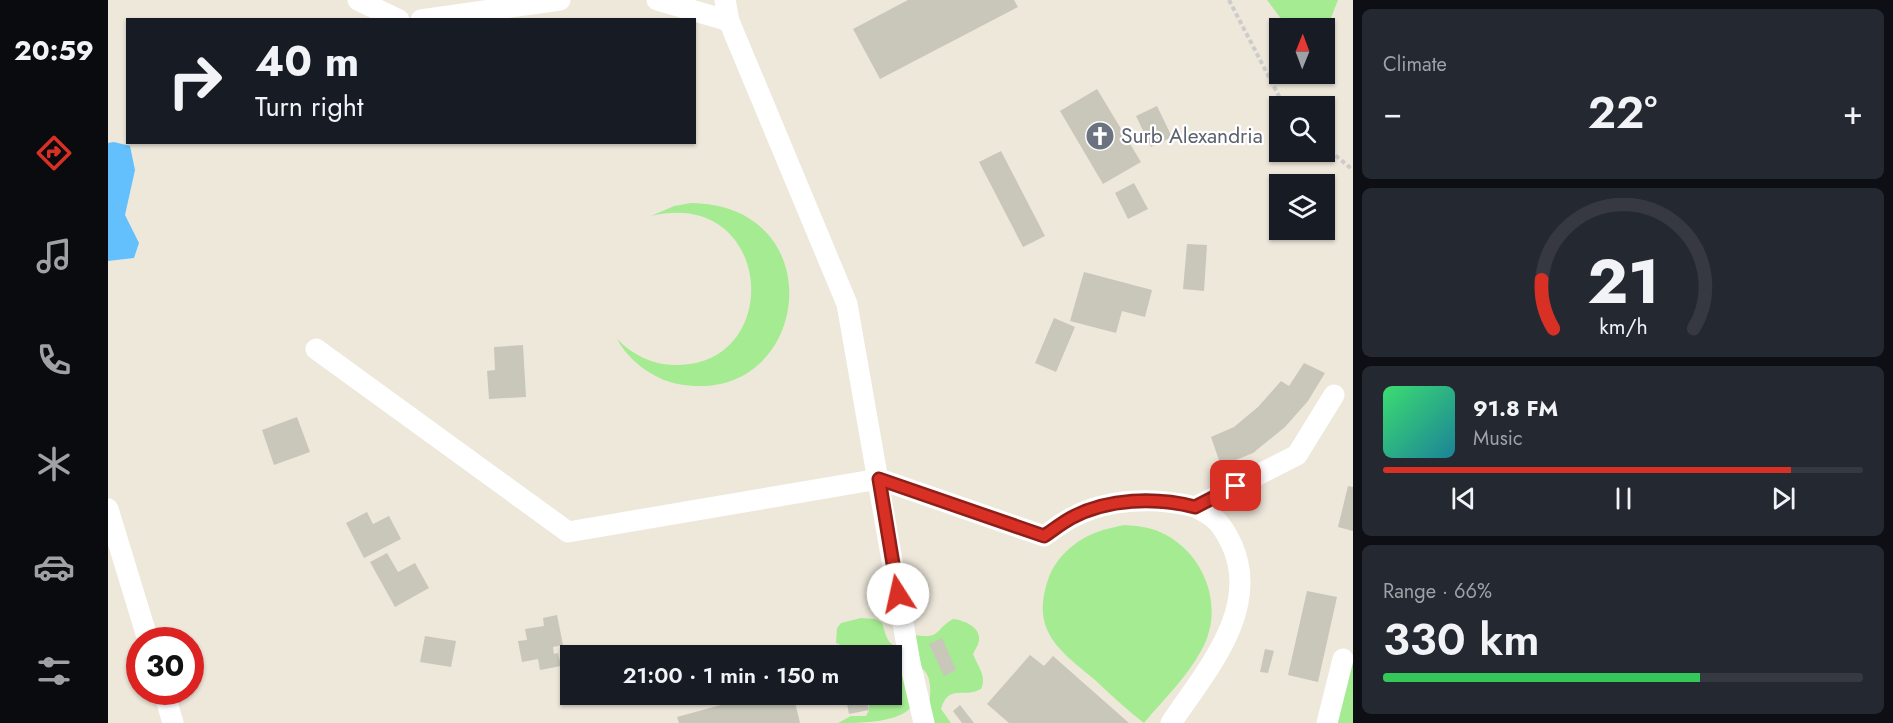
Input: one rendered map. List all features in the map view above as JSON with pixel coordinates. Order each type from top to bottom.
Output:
[{"type":"street","points":[[358,0],[395,18]]},
{"type":"street","points":[[435,18],[560,0]]},
{"type":"street","points":[[657,0],[727,10],[847,304],[910,663],[924,723]]},
{"type":"street","points":[[315,350],[568,532],[879,479],[1044,536],[1071,518],[1092,508],[1146,500],[1173,502],[1195,507],[1212,515],[1226,532],[1236,555],[1240,580],[1240,601],[1227,636],[1171,723]]},
{"type":"street","points":[[1195,507],[1297,455],[1334,395]]},
{"type":"street","points":[[108,508],[144,627]]},
{"type":"street","points":[[1327,723],[1343,659]]},
{"type":"street","points":[[168,705],[173,723]]},
{"type":"path","points":[[1229,0],[1279,96]]},
{"type":"path","points":[[1335,155],[1353,170]]},
{"type":"green space","points":[[1267,0],[1338,0],[1331,18],[1280,18]]},
{"type":"green space","points":[[691,203],[738,212],[769,236],[786,268],[789,304],[779,338],[756,367],[722,383],[678,384],[669,382],[635,362],[617,339],[645,359],[661,364],[679,365],[713,357],[737,336],[749,309],[750,278],[741,250],[721,227],[691,214],[651,216],[674,206]]},
{"type":"green space","points":[[1125,525],[1152,529],[1176,541],[1199,567],[1207,583],[1211,600],[1208,634],[1201,651],[1182,679],[1144,723],[1064,654],[1049,634],[1043,610],[1048,580],[1062,556],[1077,543],[1094,533]]},
{"type":"green space","points":[[861,618],[875,619],[882,623],[892,645],[841,645],[836,643],[837,628],[841,623]]},
{"type":"green space","points":[[953,619],[962,621],[974,628],[979,635],[973,654],[981,672],[983,684],[981,689],[974,692],[948,696],[941,709],[951,723],[925,723],[930,682],[923,669],[911,664],[902,664],[901,645],[914,635],[933,635]]},
{"type":"green space","points":[[1353,659],[1353,723],[1336,723]]},
{"type":"green space","points":[[902,673],[906,677],[912,706],[906,712],[878,721],[838,723],[851,716],[866,716],[869,705],[902,705]]},
{"type":"water","points":[[114,142],[130,146],[135,170],[125,215],[139,243],[134,258],[108,261],[108,143]]},
{"type":"building","points":[[908,0],[1014,0],[1018,7],[880,79],[853,29]]},
{"type":"building","name":"Surb Alexandria","points":[[1097,89],[1141,162],[1103,184],[1060,111]]},
{"type":"building","points":[[1157,106],[1172,137],[1151,147],[1136,116]]},
{"type":"building","points":[[1001,151],[1045,236],[1023,247],[979,162]]},
{"type":"building","points":[[1134,183],[1148,209],[1128,219],[1115,193]]},
{"type":"building","points":[[1187,244],[1207,245],[1204,291],[1183,289]]},
{"type":"building","points":[[1084,272],[1152,290],[1145,317],[1122,311],[1116,333],[1070,321]]},
{"type":"building","points":[[1054,318],[1075,327],[1056,372],[1035,363]]},
{"type":"building","points":[[523,345],[526,397],[489,399],[487,371],[495,370],[494,347]]},
{"type":"building","points":[[1304,363],[1325,373],[1308,401],[1285,427],[1253,453],[1221,466],[1211,437],[1234,427],[1258,407],[1281,381],[1289,386]]},
{"type":"building","points":[[297,417],[310,452],[274,465],[262,430]]},
{"type":"building","points":[[1348,486],[1353,487],[1353,531],[1338,527]]},
{"type":"building","points":[[367,512],[373,524],[389,516],[401,539],[364,558],[346,523]]},
{"type":"building","points":[[387,553],[398,572],[415,563],[429,588],[395,607],[370,562]]},
{"type":"building","points":[[1307,591],[1337,597],[1318,682],[1288,675]]},
{"type":"building","points":[[557,615],[563,645],[553,647],[554,654],[558,653],[560,666],[540,670],[538,659],[522,662],[518,641],[527,640],[525,629],[544,626],[543,618]]},
{"type":"building","points":[[425,636],[456,641],[451,667],[420,662]]},
{"type":"building","points":[[942,638],[956,670],[944,676],[929,644]]},
{"type":"building","points":[[1265,649],[1274,651],[1268,673],[1260,672]]},
{"type":"building","points":[[1030,655],[1044,666],[1053,656],[1129,723],[1009,723],[987,704]]},
{"type":"building","points":[[721,705],[796,705],[800,723],[679,723],[677,717]]},
{"type":"building","points":[[847,705],[868,705],[869,710],[849,714]]},
{"type":"building","points":[[960,705],[974,723],[962,723],[953,711]]},
{"type":"place","name":"Surb Alexandria","points":[[1100,136]]},
{"type":"route","points":[[898,594],[879,479],[1044,536],[1071,518],[1092,508],[1146,500],[1173,502],[1195,507],[1236,486]]}]
